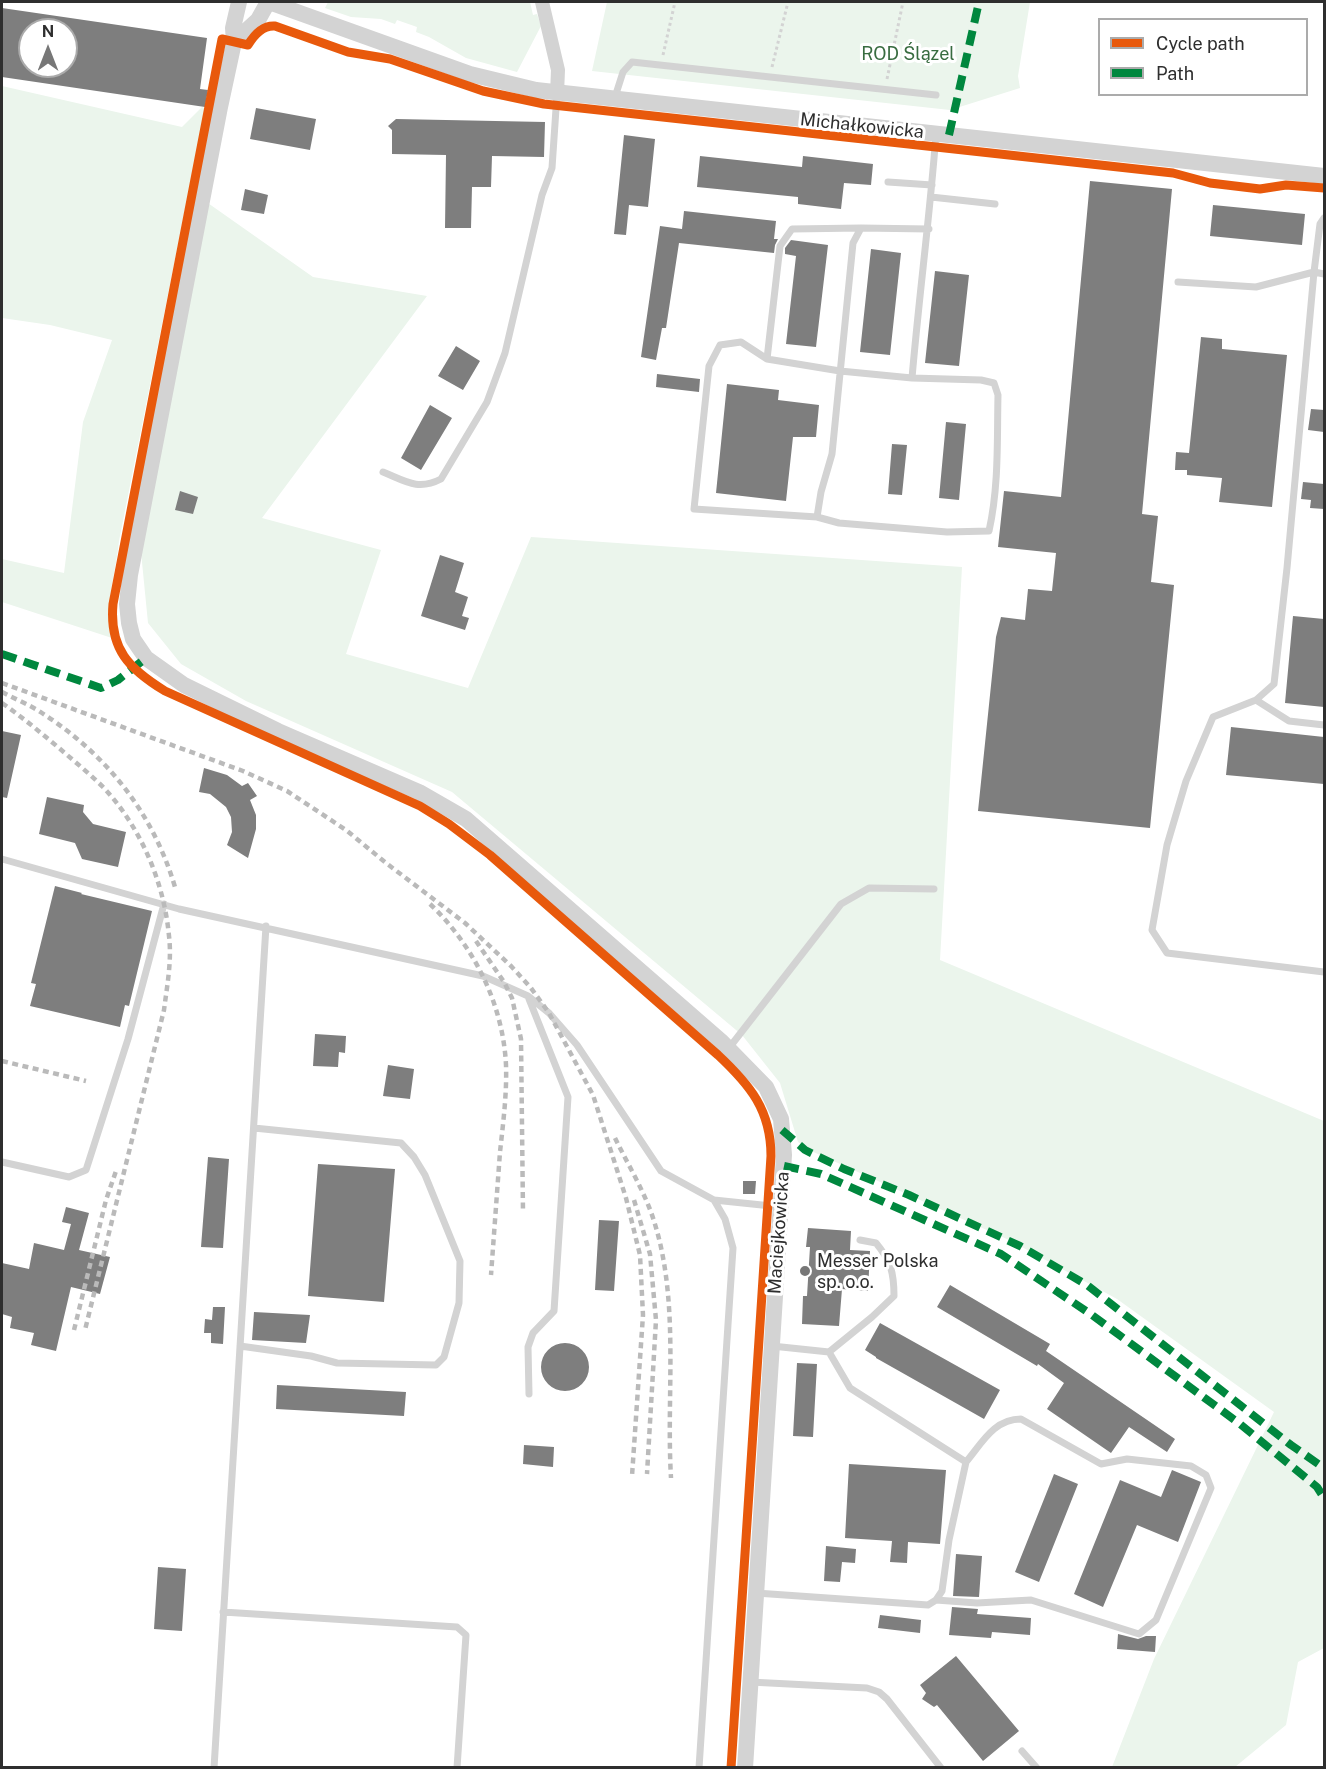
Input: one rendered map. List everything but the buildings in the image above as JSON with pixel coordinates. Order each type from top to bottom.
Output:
[{"type":"street","name":"Maciejkowicka","points":[[239,2],[233,28],[234,42],[130,575],[128,612],[133,639],[146,658],[184,685],[278,731],[419,792],[466,819],[728,1048],[766,1086],[782,1119],[784,1155],[745,1767]]},
{"type":"street","points":[[234,42],[258,20],[269,2]]},
{"type":"street","name":"Michałkowicka","points":[[269,2],[470,74],[513,86],[557,94],[1324,176]]},
{"type":"street","points":[[542,2],[559,78],[557,94]]},
{"type":"lane","points":[[615,100],[623,72],[632,62],[936,95]]},
{"type":"lane","points":[[383,472],[419,486],[441,479],[488,402],[505,353],[542,195],[552,168],[557,94]]},
{"type":"lane","points":[[912,378],[936,134]]},
{"type":"lane","points":[[888,182],[932,185]]},
{"type":"lane","points":[[931,197],[995,204]]},
{"type":"lane","points":[[1324,218],[1320,224],[1314,272],[1274,684],[1256,700],[1213,717],[1186,781],[1167,844],[1152,930],[1167,953],[1324,972]]},
{"type":"lane","points":[[817,518],[821,492],[832,454],[840,393],[840,370],[853,243],[861,228]]},
{"type":"lane","points":[[767,359],[780,246],[792,229],[928,229]]},
{"type":"lane","points":[[1178,282],[1257,287],[1314,272],[1324,273]]},
{"type":"lane","points":[[741,342],[767,359],[840,370],[912,378],[981,380],[994,383],[998,395],[997,472],[994,510],[989,531],[947,532],[839,523],[817,518],[694,509],[709,366],[720,345],[741,342]]},
{"type":"lane","points":[[1256,700],[1289,721],[1324,725]]},
{"type":"lane","points":[[2,859],[179,909],[483,976],[528,996],[549,1013],[577,1045],[662,1171],[714,1200],[781,1207]]},
{"type":"lane","points":[[728,1048],[842,904],[868,888],[934,889]]},
{"type":"lane","points":[[2,1162],[69,1177],[86,1170],[128,1039],[164,904]]},
{"type":"lane","points":[[214,1767],[266,927]]},
{"type":"lane","points":[[528,996],[568,1097],[554,1311],[534,1333],[528,1347],[529,1394]]},
{"type":"lane","points":[[240,1346],[310,1356],[337,1363],[436,1365],[444,1357],[459,1303],[460,1261],[425,1175],[414,1157],[401,1143],[254,1128]]},
{"type":"lane","points":[[699,1767],[733,1248],[725,1219],[714,1200]]},
{"type":"lane","points":[[772,1346],[829,1352],[894,1296],[894,1276],[887,1256],[876,1243],[860,1240]]},
{"type":"lane","points":[[829,1352],[850,1388],[966,1462]]},
{"type":"lane","points":[[756,1593],[928,1605],[936,1600],[942,1591],[949,1540],[966,1462],[995,1426],[1008,1419],[1021,1419],[1101,1464],[1127,1459],[1191,1466],[1206,1475],[1212,1488],[1156,1620],[1139,1634],[1031,1600],[977,1604],[936,1600]]},
{"type":"lane","points":[[223,1611],[457,1627],[466,1635],[457,1767]]},
{"type":"lane","points":[[750,1682],[867,1688],[879,1692],[941,1767]]},
{"type":"lane","points":[[1022,1751],[1036,1767]]},
{"type":"path","points":[[661,66],[675,2]]},
{"type":"path","points":[[769,77],[788,2]]},
{"type":"path","points":[[884,89],[903,2]]},
{"type":"green space","points":[[328,2],[530,2],[533,15],[537,14],[541,26],[517,72],[466,58],[416,32],[417,27],[397,20],[395,24],[381,19],[351,17],[325,8]]},
{"type":"green space","name":"ROD Ślązel","points":[[607,2],[1030,2],[1018,76],[1020,88],[950,110],[592,71]]},
{"type":"green space","points":[[2,86],[182,127],[202,107],[205,108],[119,541],[109,614],[112,638],[2,602],[2,559],[64,573],[83,422],[112,340],[50,325],[2,318]]},
{"type":"green space","points":[[205,201],[313,277],[427,296],[262,518],[381,550],[346,654],[468,688],[531,537],[962,567],[940,960],[1324,1121],[1324,1648],[1298,1662],[1286,1725],[1235,1767],[1112,1767],[1154,1659],[1274,1412],[1117,1299],[1009,1240],[809,1150],[798,1142],[780,1083],[742,1035],[452,792],[246,701],[181,664],[148,623],[141,552]]},
{"type":"railway","points":[[2,683],[243,771],[287,791],[346,830],[465,923],[531,988],[549,1013],[593,1095],[626,1198],[640,1255],[643,1315],[632,1476]]},
{"type":"railway","points":[[2,692],[37,710],[65,730],[107,767],[125,788],[154,834],[175,887]]},
{"type":"railway","points":[[2,703],[38,730],[104,788],[129,820],[140,838],[156,876],[169,936],[170,964],[164,1010],[85,1330]]},
{"type":"railway","points":[[430,904],[446,920],[473,957],[492,998],[504,1042],[505,1098],[491,1275]]},
{"type":"railway","points":[[476,941],[512,998],[521,1039],[523,1212]]},
{"type":"railway","points":[[2,1061],[86,1081]]},
{"type":"railway","points":[[615,1138],[646,1200],[662,1252],[669,1316],[671,1478]]},
{"type":"railway","points":[[74,1330],[106,1200],[116,1171]]},
{"type":"railway","points":[[634,1200],[650,1254],[656,1320],[647,1474]]},
{"type":"marked path","points":[[949,135],[979,2]]},
{"type":"marked path","points":[[2,654],[101,688],[118,680],[146,658]]},
{"type":"marked path","points":[[782,1130],[805,1150],[1020,1246],[1087,1285],[1291,1445],[1324,1468]]},
{"type":"marked path","points":[[784,1166],[821,1174],[1001,1254],[1092,1315],[1240,1424],[1317,1487],[1324,1498]]},
{"type":"cycle path","points":[[731,1768],[771,1156],[767,1125],[756,1099],[740,1077],[718,1055],[490,855],[449,824],[420,806],[165,691],[132,666],[118,646],[114,633],[113,604],[222,39],[248,45],[262,29],[275,26],[348,52],[390,59],[483,91],[544,104],[1173,173],[1210,183],[1260,189],[1286,185],[1324,188]]},
{"type":"place","name":"Messer Polska sp. o.o.","points":[[805,1271]]}]
